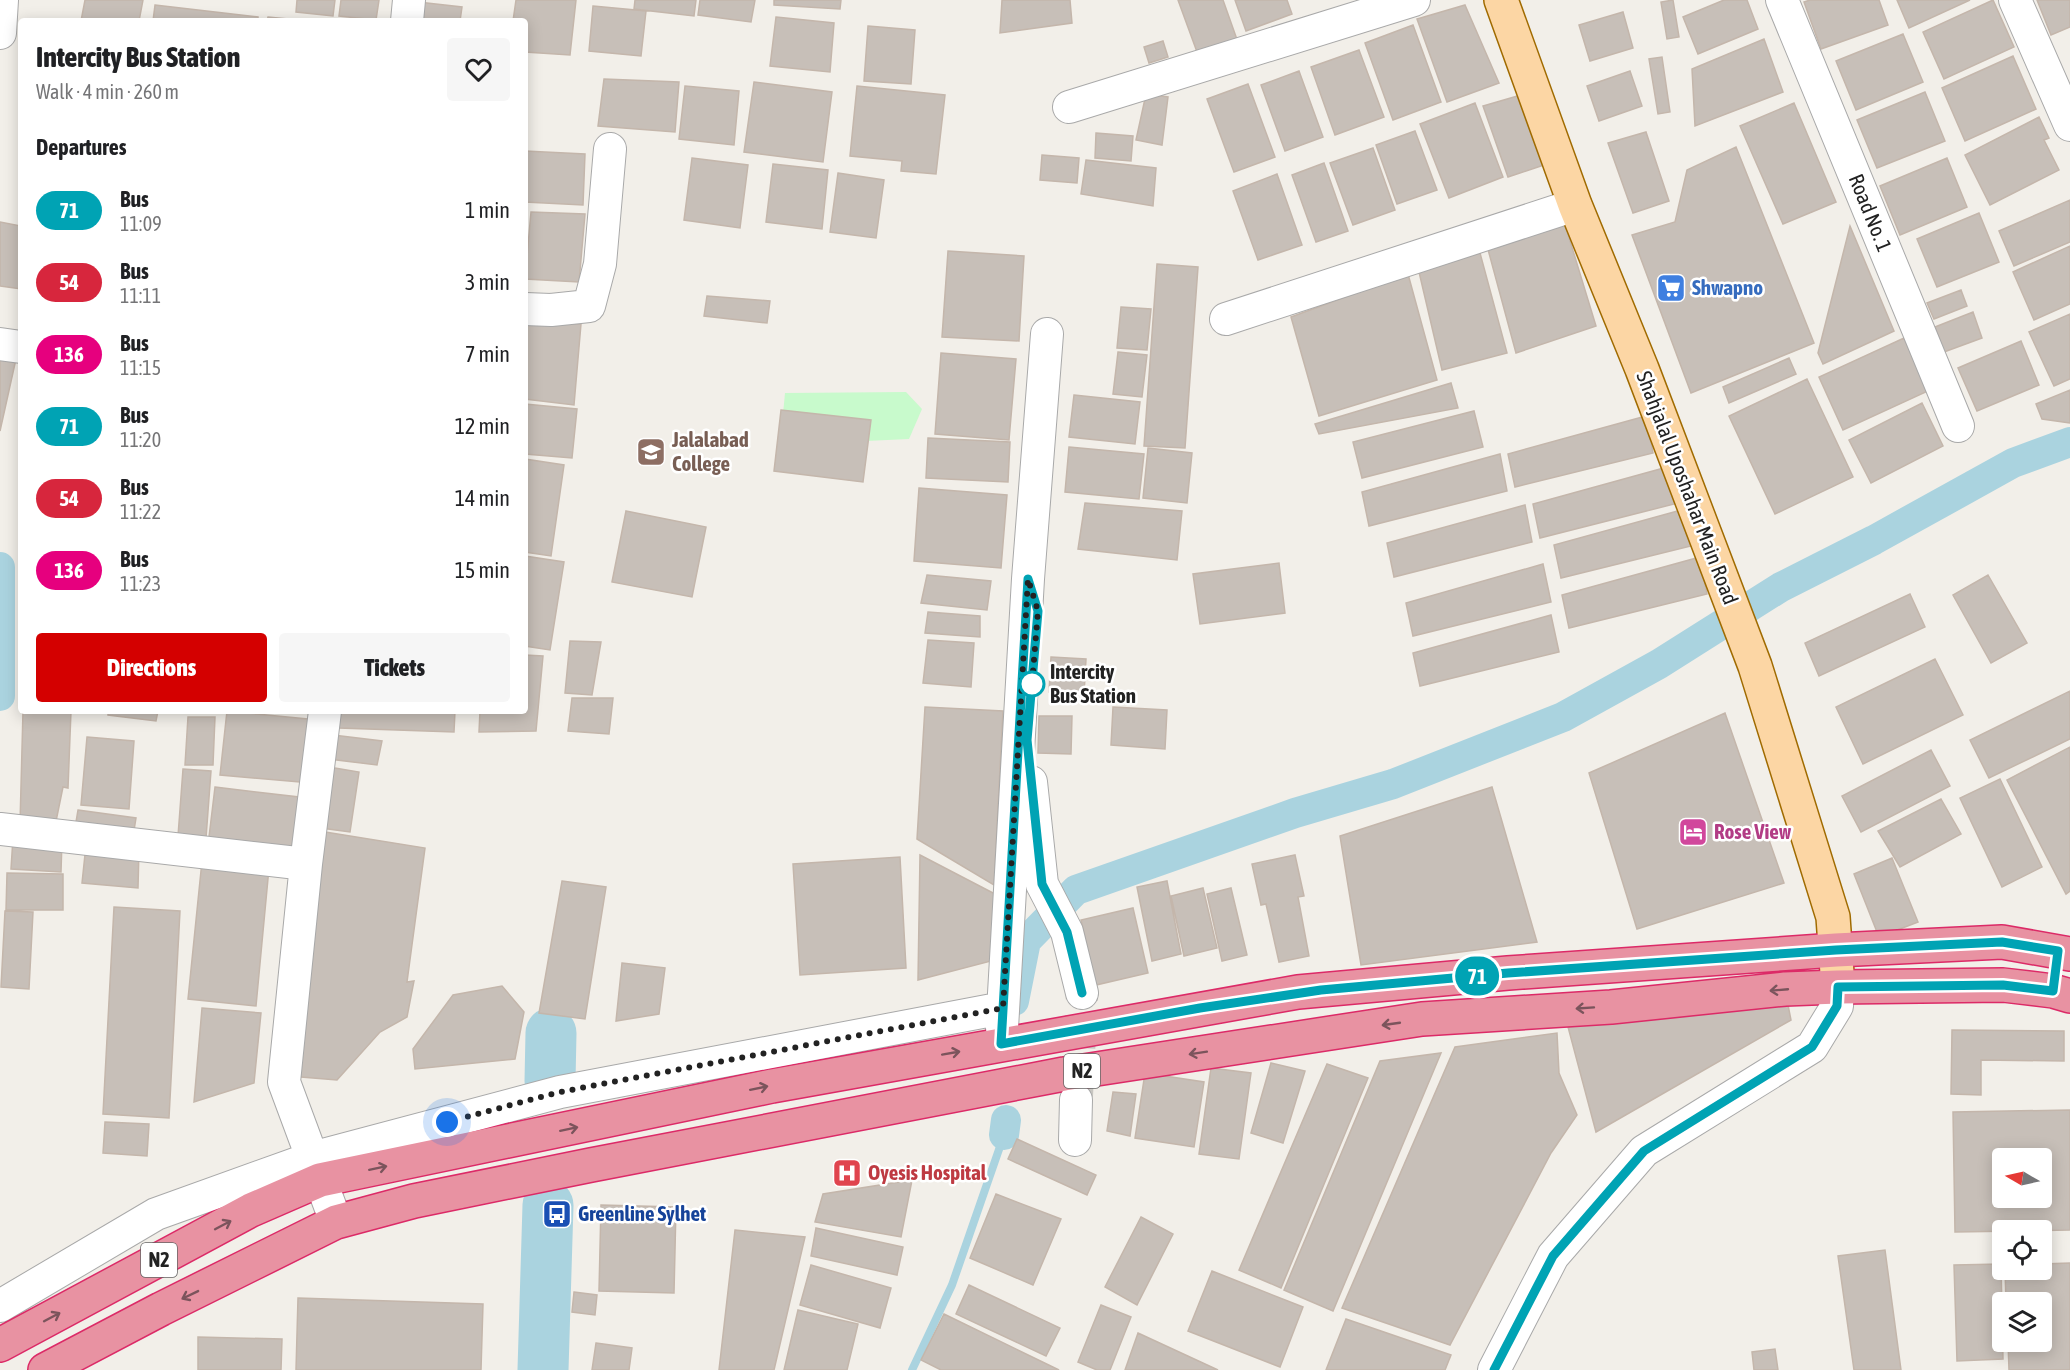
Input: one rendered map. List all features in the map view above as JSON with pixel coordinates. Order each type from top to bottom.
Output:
[{"type":"highway","name":"N2","points":[[0,1345],[251,1210],[316,1169],[1298,992],[1508,973],[1836,950],[2002,942],[2066,948]]},
{"type":"highway","name":"N2","points":[[45,1370],[336,1222],[414,1201],[1064,1074],[1422,1019],[1611,1007],[1785,989],[2003,985],[2061,994]]},
{"type":"main road","name":"Shahjalal Uposhahar Main Road","points":[[1501,0],[1575,205],[1642,369],[1755,666],[1833,917],[1838,987]]},
{"type":"street","points":[[0,33],[2,0]]},
{"type":"street","points":[[406,18],[409,0]]},
{"type":"street","points":[[1069,107],[1414,0]]},
{"type":"street","name":"Road No. 1","points":[[1782,0],[1958,426]]},
{"type":"street","points":[[2015,0],[2070,125]]},
{"type":"street","points":[[528,309],[551,310],[589,306],[600,264],[610,148]]},
{"type":"street","points":[[1226,319],[1575,205]]},
{"type":"street","points":[[1001,1044],[1028,579],[1047,334]]},
{"type":"street","points":[[0,344],[18,347]]},
{"type":"street","points":[[1028,579],[1038,611],[1027,740],[1042,884],[1067,932],[1082,993]]},
{"type":"street","points":[[325,714],[306,864],[284,1082],[336,1222]]},
{"type":"street","points":[[0,829],[306,864]]},
{"type":"street","points":[[2061,994],[2066,948]]},
{"type":"street","points":[[1494,1370],[1553,1256],[1644,1151],[1812,1047],[1837,1006],[1838,987]]},
{"type":"street","points":[[0,1306],[156,1214],[316,1169],[560,1092],[1003,1008]]},
{"type":"street","points":[[1075,1140],[1077,1100]]},
{"type":"green space","points":[[906,392],[922,409],[909,439],[780,445],[785,393]]},
{"type":"building","points":[[85,0],[143,0],[140,18],[82,18]]},
{"type":"building","points":[[297,0],[335,0],[333,16],[296,12]]},
{"type":"building","points":[[341,0],[379,0],[376,18],[339,16]]},
{"type":"building","points":[[516,0],[576,0],[570,55],[528,52],[528,18],[513,18]]},
{"type":"building","points":[[635,0],[696,0],[694,16],[634,9]]},
{"type":"building","points":[[700,0],[755,0],[751,22],[698,15]]},
{"type":"building","points":[[774,0],[841,0],[840,9],[774,5]]},
{"type":"building","points":[[1002,0],[1070,0],[1072,23],[1000,33]]},
{"type":"building","points":[[1178,0],[1223,0],[1240,48],[1200,60]]},
{"type":"building","points":[[1235,0],[1287,0],[1292,14],[1246,31]]},
{"type":"building","points":[[1673,0],[1679,37],[1667,39],[1661,2]]},
{"type":"building","points":[[1724,0],[1747,0],[1758,29],[1698,54],[1683,17]]},
{"type":"building","points":[[1810,0],[1879,0],[1888,25],[1821,49],[1804,2]]},
{"type":"building","points":[[1897,0],[1970,0],[1909,28]]},
{"type":"building","points":[[1993,0],[2014,47],[1944,79],[1923,32]]},
{"type":"building","points":[[2037,0],[2070,0],[2070,27],[2051,35]]},
{"type":"building","points":[[418,2],[462,7],[460,18],[415,18]]},
{"type":"building","points":[[155,5],[258,17],[258,18],[153,18]]},
{"type":"building","points":[[1465,5],[1499,83],[1447,102],[1417,19]]},
{"type":"building","points":[[593,6],[646,11],[641,56],[589,51]]},
{"type":"building","points":[[1623,12],[1633,48],[1590,61],[1579,25]]},
{"type":"building","points":[[776,17],[834,23],[830,72],[770,66]]},
{"type":"building","points":[[1413,25],[1441,102],[1393,120],[1365,43]]},
{"type":"building","points":[[868,26],[915,30],[911,84],[864,81]]},
{"type":"building","points":[[1903,34],[1923,82],[1856,110],[1836,61]]},
{"type":"building","points":[[1764,39],[1783,92],[1695,126],[1692,69]]},
{"type":"building","points":[[1163,41],[1168,57],[1149,63],[1144,47]]},
{"type":"building","points":[[1359,50],[1384,117],[1335,135],[1311,67]]},
{"type":"building","points":[[2013,56],[2036,109],[1965,141],[1942,88]]},
{"type":"building","points":[[1662,57],[1670,112],[1658,114],[1649,59]]},
{"type":"building","points":[[1299,71],[1323,137],[1285,151],[1261,85]]},
{"type":"building","points":[[1630,71],[1642,106],[1599,121],[1587,86]]},
{"type":"building","points":[[604,79],[679,82],[675,132],[598,126]]},
{"type":"building","points":[[754,82],[832,92],[823,162],[744,152]]},
{"type":"building","points":[[1248,84],[1275,157],[1234,172],[1207,99]]},
{"type":"building","points":[[685,86],[739,91],[734,145],[679,139]]},
{"type":"building","points":[[857,86],[945,95],[936,174],[901,171],[902,161],[850,156]]},
{"type":"building","points":[[1925,92],[1945,141],[1877,168],[1857,120]]},
{"type":"building","points":[[1146,94],[1168,97],[1162,145],[1136,140]]},
{"type":"building","points":[[1521,95],[1544,165],[1508,177],[1483,106]]},
{"type":"building","points":[[1475,103],[1503,177],[1449,198],[1420,124]]},
{"type":"building","points":[[1794,103],[1836,202],[1783,224],[1740,126]]},
{"type":"building","points":[[2039,117],[2049,138],[2044,140],[2059,170],[1990,205],[1965,155]]},
{"type":"building","points":[[1415,131],[1437,190],[1397,204],[1376,145]]},
{"type":"building","points":[[1646,132],[1669,201],[1633,213],[1608,143]]},
{"type":"building","points":[[1096,133],[1133,136],[1131,161],[1095,158]]},
{"type":"building","points":[[1736,147],[1814,343],[1691,393],[1632,235],[1675,222],[1687,170]]},
{"type":"building","points":[[1373,148],[1395,210],[1353,225],[1330,163]]},
{"type":"building","points":[[528,151],[585,154],[583,205],[528,202]]},
{"type":"building","points":[[1042,155],[1079,158],[1077,183],[1040,180]]},
{"type":"building","points":[[692,158],[748,165],[740,228],[684,220]]},
{"type":"building","points":[[1947,158],[1967,207],[1900,235],[1880,186]]},
{"type":"building","points":[[1086,160],[1156,168],[1153,206],[1081,194]]},
{"type":"building","points":[[1324,163],[1348,231],[1316,242],[1292,175]]},
{"type":"building","points":[[773,164],[828,170],[822,229],[766,222]]},
{"type":"building","points":[[838,173],[884,180],[876,238],[830,232]]},
{"type":"building","points":[[1277,174],[1302,245],[1258,260],[1233,191]]},
{"type":"building","points":[[2070,200],[2070,242],[2014,266],[1999,231]]},
{"type":"building","points":[[531,212],[585,214],[579,282],[528,279]]},
{"type":"building","points":[[1979,213],[1999,262],[1937,287],[1917,239]]},
{"type":"building","points":[[1563,218],[1596,326],[1516,353],[1486,242]]},
{"type":"building","points":[[0,222],[18,225],[18,289],[0,286]]},
{"type":"building","points":[[1850,226],[1894,331],[1823,364],[1818,353]]},
{"type":"building","points":[[2070,246],[2070,304],[2034,320],[2013,272]]},
{"type":"building","points":[[948,251],[1024,256],[1019,341],[942,337]]},
{"type":"building","points":[[1480,253],[1507,353],[1442,370],[1419,272]]},
{"type":"building","points":[[1157,264],[1198,267],[1185,448],[1144,446]]},
{"type":"building","points":[[1408,274],[1437,380],[1319,416],[1291,317]]},
{"type":"building","points":[[1961,290],[1967,306],[1934,319],[1927,303]]},
{"type":"building","points":[[707,296],[770,301],[767,323],[704,316]]},
{"type":"building","points":[[1121,307],[1151,309],[1147,350],[1117,348]]},
{"type":"building","points":[[1973,312],[1982,338],[1944,352],[1935,327]]},
{"type":"building","points":[[2070,314],[2070,379],[2054,386],[2029,332]]},
{"type":"building","points":[[528,320],[581,324],[574,405],[528,399]]},
{"type":"building","points":[[1904,338],[1928,391],[1843,430],[1819,377]]},
{"type":"building","points":[[2021,341],[2039,385],[1977,411],[1958,368]]},
{"type":"building","points":[[1118,352],[1147,355],[1142,397],[1113,394]]},
{"type":"building","points":[[941,353],[1016,359],[1009,440],[935,434]]},
{"type":"building","points":[[0,355],[16,359],[0,431]]},
{"type":"building","points":[[1789,358],[1796,374],[1729,403],[1723,387]]},
{"type":"building","points":[[1807,379],[1853,477],[1775,514],[1729,416]]},
{"type":"building","points":[[1451,383],[1458,408],[1319,434],[1315,424]]},
{"type":"building","points":[[2070,390],[2070,423],[2042,419],[2036,404]]},
{"type":"building","points":[[1074,395],[1140,402],[1135,444],[1069,437]]},
{"type":"building","points":[[1922,403],[1943,446],[1871,483],[1849,440]]},
{"type":"building","points":[[528,404],[577,409],[572,458],[528,454]]},
{"type":"building","points":[[781,410],[871,420],[863,482],[774,471]]},
{"type":"building","points":[[1474,411],[1483,447],[1362,478],[1353,442]]},
{"type":"building","points":[[1646,416],[1653,453],[1515,487],[1508,454]]},
{"type":"building","points":[[928,438],[1010,442],[1008,482],[926,478]]},
{"type":"building","points":[[1069,447],[1144,454],[1139,499],[1065,492]]},
{"type":"building","points":[[1148,448],[1192,453],[1187,503],[1143,498]]},
{"type":"building","points":[[1500,454],[1507,491],[1369,526],[1362,492]]},
{"type":"building","points":[[528,459],[564,465],[551,556],[528,552]]},
{"type":"building","points":[[1671,466],[1678,503],[1540,538],[1533,504]]},
{"type":"building","points":[[919,488],[1007,495],[1001,568],[914,561]]},
{"type":"building","points":[[1085,503],[1182,511],[1177,560],[1078,549]]},
{"type":"building","points":[[1525,505],[1532,542],[1394,577],[1387,543]]},
{"type":"building","points":[[1692,507],[1699,544],[1561,578],[1554,545]]},
{"type":"building","points":[[626,511],[706,527],[692,597],[612,582]]},
{"type":"building","points":[[528,556],[564,562],[550,650],[528,646]]},
{"type":"building","points":[[1700,557],[1707,594],[1569,628],[1562,595]]},
{"type":"building","points":[[1279,563],[1285,613],[1200,624],[1193,574]]},
{"type":"building","points":[[1543,564],[1551,602],[1413,636],[1406,603]]},
{"type":"building","points":[[927,575],[991,581],[987,610],[921,603]]},
{"type":"building","points":[[1988,575],[2027,643],[1991,663],[1953,595]]},
{"type":"building","points":[[1910,594],[1925,627],[1819,676],[1805,643]]},
{"type":"building","points":[[928,612],[980,616],[980,637],[925,633]]},
{"type":"building","points":[[1551,615],[1559,652],[1420,686],[1413,653]]},
{"type":"building","points":[[928,640],[974,643],[971,687],[923,683]]},
{"type":"building","points":[[570,641],[601,642],[592,695],[565,693]]},
{"type":"building","points":[[528,655],[543,656],[536,731],[479,732],[480,714],[528,714]]},
{"type":"building","points":[[1051,657],[1086,659],[1084,695],[1049,692]]},
{"type":"building","points":[[1935,659],[1963,715],[1863,764],[1836,707]]},
{"type":"building","points":[[2070,691],[2070,739],[1989,778],[1970,740]]},
{"type":"building","points":[[572,698],[613,698],[609,734],[568,731]]},
{"type":"building","points":[[925,707],[1003,711],[994,885],[917,839]]},
{"type":"building","points":[[1113,707],[1167,710],[1165,749],[1111,745]]},
{"type":"building","points":[[1725,713],[1784,883],[1637,929],[1589,773]]},
{"type":"building","points":[[23,714],[71,714],[68,788],[63,787],[54,831],[20,824]]},
{"type":"building","points":[[108,714],[157,714],[156,721]]},
{"type":"building","points":[[227,714],[257,714],[318,720],[311,783],[220,775]]},
{"type":"building","points":[[340,714],[455,714],[454,732],[339,728]]},
{"type":"building","points":[[1039,716],[1072,716],[1071,754],[1038,753]]},
{"type":"building","points":[[188,717],[215,717],[213,765],[185,765]]},
{"type":"building","points":[[333,735],[382,741],[377,765],[329,759]]},
{"type":"building","points":[[87,737],[134,741],[129,809],[81,805]]},
{"type":"building","points":[[2070,747],[2070,891],[2066,894],[2007,780]]},
{"type":"building","points":[[1931,750],[1950,786],[1861,832],[1842,796]]},
{"type":"building","points":[[329,767],[359,772],[350,832],[321,828]]},
{"type":"building","points":[[183,769],[211,771],[206,838],[178,836]]},
{"type":"building","points":[[2000,779],[2042,867],[2002,887],[1960,798]]},
{"type":"building","points":[[215,787],[299,797],[293,847],[209,837]]},
{"type":"building","points":[[1492,787],[1537,942],[1361,965],[1340,836]]},
{"type":"building","points":[[1941,799],[1961,834],[1900,867],[1878,831]]},
{"type":"building","points":[[78,810],[136,818],[132,843],[74,834]]},
{"type":"building","points":[[319,831],[425,848],[407,982],[414,981],[407,1017],[380,1032],[337,1080],[289,1076]]},
{"type":"building","points":[[13,838],[62,840],[61,872],[11,869]]},
{"type":"building","points":[[86,845],[139,849],[138,888],[82,883]]},
{"type":"building","points":[[920,855],[995,894],[991,961],[918,980]]},
{"type":"building","points":[[1295,855],[1304,896],[1298,897],[1309,956],[1279,962],[1266,904],[1261,905],[1252,864]]},
{"type":"building","points":[[900,857],[906,968],[800,975],[793,864]]},
{"type":"building","points":[[1892,858],[1918,922],[1879,937],[1854,874]]},
{"type":"building","points":[[202,861],[269,868],[256,1006],[188,999]]},
{"type":"building","points":[[7,873],[63,874],[63,910],[6,910]]},
{"type":"building","points":[[562,881],[606,887],[585,1019],[539,1013]]},
{"type":"building","points":[[1167,881],[1181,954],[1152,961],[1137,887]]},
{"type":"building","points":[[1203,888],[1217,948],[1184,956],[1171,896]]},
{"type":"building","points":[[1231,888],[1247,955],[1222,961],[1207,894]]},
{"type":"building","points":[[114,907],[180,911],[169,1118],[103,1114]]},
{"type":"building","points":[[1133,908],[1148,973],[1096,985],[1081,920]]},
{"type":"building","points":[[5,911],[33,912],[29,989],[1,987]]},
{"type":"building","points":[[622,963],[665,968],[659,1014],[616,1021]]},
{"type":"building","points":[[502,986],[524,1012],[515,1059],[415,1069],[413,1049],[453,995]]},
{"type":"building","points":[[1787,1000],[1791,1020],[1596,1132],[1568,1027]]},
{"type":"building","points":[[202,1008],[261,1013],[254,1083],[194,1102]]},
{"type":"building","points":[[1952,1030],[2064,1031],[2064,1061],[1981,1060],[1981,1095],[1951,1094]]},
{"type":"building","points":[[1557,1033],[1559,1073],[1577,1115],[1551,1153],[1450,1345],[1342,1308],[1455,1047]]},
{"type":"building","points":[[1441,1053],[1333,1311],[1284,1290],[1380,1061]]},
{"type":"building","points":[[1271,1063],[1305,1071],[1283,1143],[1251,1133]]},
{"type":"building","points":[[1327,1064],[1368,1078],[1281,1288],[1239,1270]]},
{"type":"building","points":[[1211,1068],[1251,1073],[1239,1159],[1199,1154]]},
{"type":"building","points":[[1145,1073],[1204,1082],[1194,1147],[1135,1138]]},
{"type":"building","points":[[1113,1092],[1136,1094],[1130,1136],[1107,1131]]},
{"type":"building","points":[[2070,1110],[2070,1230],[2052,1230],[2052,1220],[1992,1220],[1992,1231],[1955,1232],[1953,1112]]},
{"type":"building","points":[[105,1122],[149,1124],[147,1156],[103,1153]]},
{"type":"building","points":[[1017,1139],[1096,1175],[1087,1195],[1008,1159]]},
{"type":"building","points":[[912,1180],[901,1237],[815,1222],[823,1194]]},
{"type":"building","points":[[996,1194],[1061,1219],[1033,1285],[970,1258]]},
{"type":"building","points":[[601,1205],[676,1207],[674,1293],[599,1291]]},
{"type":"building","points":[[1141,1217],[1173,1234],[1137,1305],[1105,1287]]},
{"type":"building","points":[[816,1228],[903,1247],[897,1275],[811,1256]]},
{"type":"building","points":[[735,1230],[805,1237],[774,1370],[719,1370]]},
{"type":"building","points":[[1885,1250],[1901,1370],[1854,1370],[1838,1256]]},
{"type":"building","points":[[2070,1263],[2070,1370],[2009,1370],[2008,1352],[2052,1352],[2052,1292],[2006,1292],[2005,1280],[2052,1280],[2052,1264]]},
{"type":"building","points":[[1992,1264],[1992,1280],[2001,1280],[2002,1292],[1992,1292],[1992,1352],[2003,1352],[2003,1359],[1957,1361],[1954,1265]]},
{"type":"building","points":[[811,1265],[891,1288],[880,1328],[800,1305]]},
{"type":"building","points":[[1212,1271],[1303,1307],[1280,1367],[1188,1331]]},
{"type":"building","points":[[969,1285],[1060,1328],[1046,1356],[956,1314]]},
{"type":"building","points":[[574,1292],[597,1295],[595,1315],[572,1312]]},
{"type":"building","points":[[298,1298],[483,1304],[481,1370],[296,1370]]},
{"type":"building","points":[[1101,1305],[1131,1317],[1110,1370],[1097,1370],[1078,1362]]},
{"type":"building","points":[[798,1310],[858,1324],[847,1370],[784,1370]]},
{"type":"building","points":[[944,1314],[1059,1370],[941,1370],[921,1360]]},
{"type":"building","points":[[1346,1319],[1451,1355],[1445,1370],[1326,1370]]},
{"type":"building","points":[[1138,1333],[1218,1370],[1125,1370]]},
{"type":"building","points":[[198,1337],[282,1339],[281,1370],[198,1370]]},
{"type":"building","points":[[596,1343],[632,1348],[629,1370],[592,1370]]},
{"type":"building","points":[[1775,1349],[1778,1370],[1754,1370],[1752,1352]]},
{"type":"waterway","points":[[1014,1001],[1026,941],[1076,890],[1295,813],[1393,784],[1563,717],[1659,664],[1781,587],[1874,540],[2013,463],[2070,442]]},
{"type":"waterway","points":[[0,567],[0,696]]},
{"type":"waterway","points":[[550,1081],[551,1033]]},
{"type":"waterway","points":[[1004,1135],[1006,1120]]},
{"type":"waterway","points":[[912,1370],[952,1285],[1004,1135]]},
{"type":"waterway","points":[[543,1370],[548,1205]]},
{"type":"tunnel","points":[[1077,1096],[1082,993]]},
{"type":"bus line","name":"71","points":[[1082,993],[1067,932],[1042,884],[1027,740],[1038,611],[1028,579],[1001,1044],[1298,992],[1508,973],[1836,950],[2002,942],[2058,951],[2053,991],[2003,985],[1838,987],[1837,1006],[1812,1047],[1644,1151],[1553,1256],[1494,1370]]},
{"type":"place","name":"Shwapno","points":[[1671,288]]},
{"type":"place","name":"Jalalabad College","points":[[651,452]]},
{"type":"place","name":"Intercity Bus Station","points":[[1032,684]]},
{"type":"place","name":"Rose View","points":[[1693,832]]},
{"type":"place","name":"Oyesis Hospital","points":[[847,1173]]},
{"type":"place","name":"Greenline Sylhet","points":[[557,1214]]},
{"type":"route","points":[[447,1122],[560,1092],[1003,1008],[1028,579],[1038,611],[1032,684]]}]
